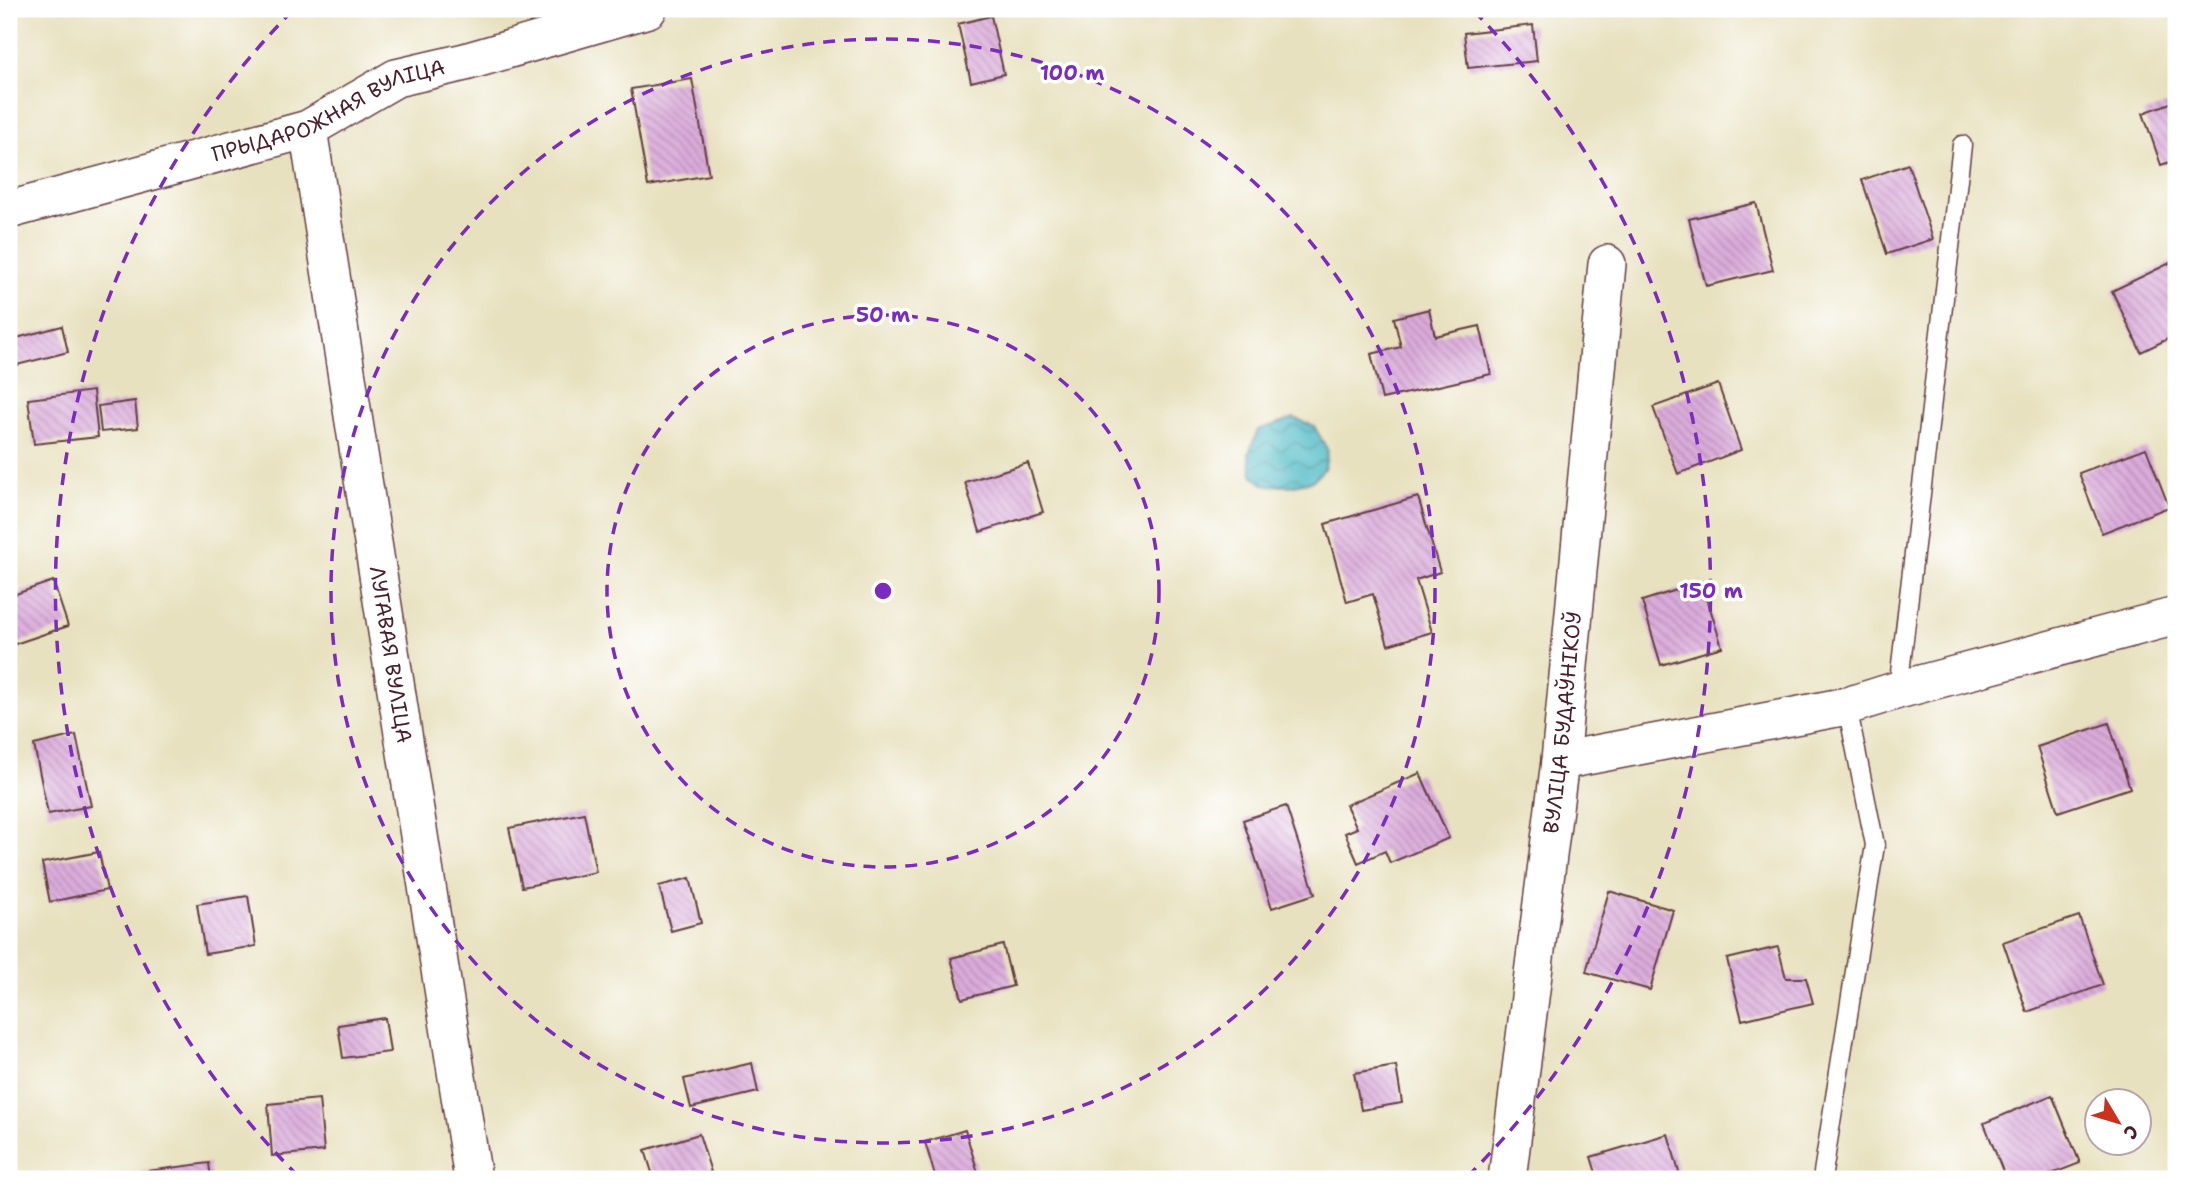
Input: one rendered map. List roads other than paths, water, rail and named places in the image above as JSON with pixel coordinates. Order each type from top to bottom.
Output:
[{"type":"street","name":"ПРЫДАРОЖНАЯ ВУЛІЦА","points":[[9,210],[308,129],[396,78],[465,62],[648,9]]},
{"type":"street","name":"ЛУГАВАЯ ВУЛІЦА","points":[[308,129],[473,1179]]},
{"type":"street","name":"ВУЛІЦА БУДАЎНІКОЎ","points":[[1507,1179],[1560,761],[1607,264]]},
{"type":"street","points":[[1560,761],[1847,706],[2176,616]]},
{"type":"lane","points":[[1898,690],[1962,145]]},
{"type":"lane","points":[[1822,1179],[1875,845],[1847,706]]},
{"type":"water","points":[[1294,418],[1314,426],[1328,451],[1324,469],[1312,481],[1289,486],[1265,485],[1252,475],[1249,453],[1258,430]]}]
